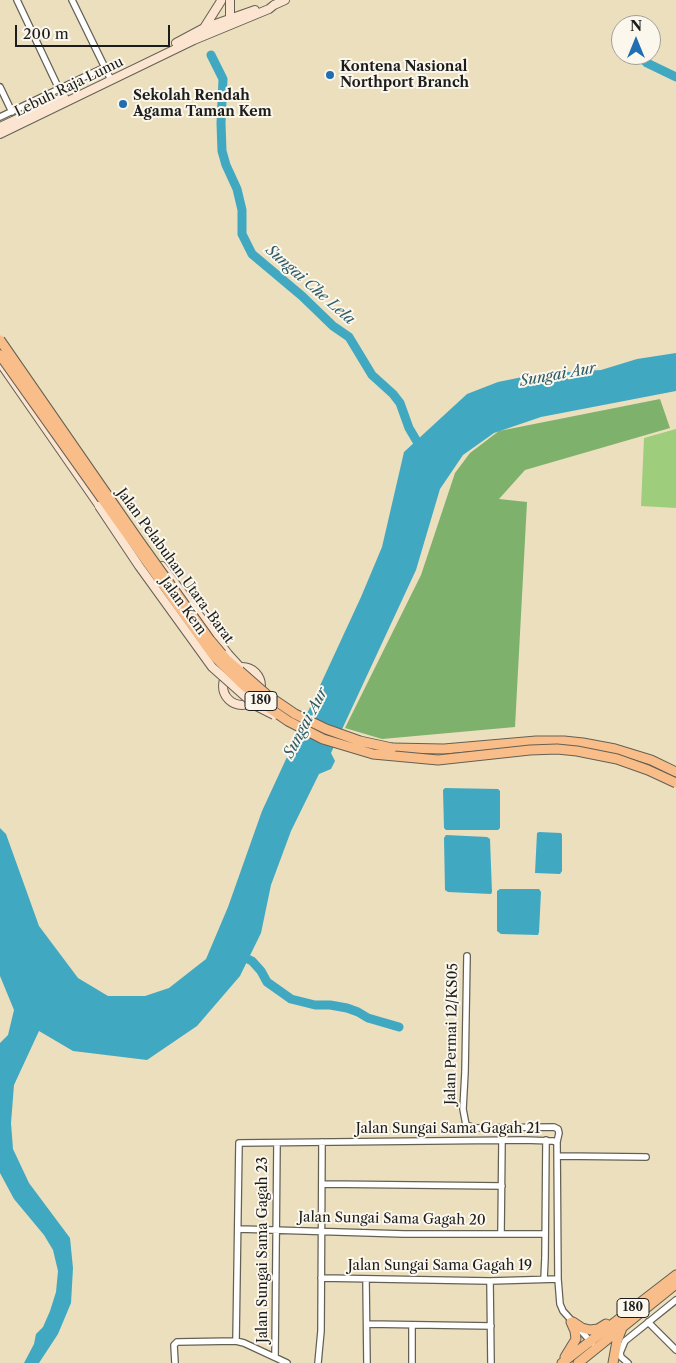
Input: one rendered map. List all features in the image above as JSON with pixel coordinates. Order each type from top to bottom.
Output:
[{"type":"main road","name":"Jalan Pelabuhan Utara-Barat","points":[[0,340],[210,640],[242,675],[295,714],[326,729],[360,741],[392,748],[444,750],[536,741],[564,741],[624,751],[651,760],[676,772]]},
{"type":"main road","name":"Jalan Pelabuhan Utara-Barat","points":[[0,355],[98,495],[214,655],[269,708],[288,721],[323,739],[373,754],[438,760],[530,750],[577,751],[617,759],[676,783]]},
{"type":"main road","name":"180","points":[[578,1363],[594,1345],[637,1305],[676,1275]]},
{"type":"main road","name":"180","points":[[561,1363],[623,1326],[676,1284]]},
{"type":"main road","points":[[571,1320],[586,1329],[598,1329],[637,1305]]},
{"type":"main road","points":[[561,1363],[576,1339],[571,1320]]},
{"type":"main road","points":[[613,1363],[617,1341],[623,1326]]},
{"type":"street","points":[[17,0],[59,89]]},
{"type":"street","points":[[72,0],[110,78]]},
{"type":"street","points":[[230,0],[230,23]]},
{"type":"street","points":[[221,1],[221,26],[266,5],[274,5],[285,0]]},
{"type":"street","points":[[204,28],[221,1]]},
{"type":"street","name":"Lebuh Raja Lumu","points":[[0,134],[204,28],[221,26]]},
{"type":"street","name":"Lebuh Raja Lumu","points":[[0,127],[194,40],[221,26]]},
{"type":"street","points":[[1,115],[12,112],[104,67]]},
{"type":"street","points":[[0,87],[12,112]]},
{"type":"street","name":"Jalan Kem","points":[[0,335],[207,632],[237,668]]},
{"type":"street","name":"Jalan Kem","points":[[0,362],[139,566],[212,667],[232,687],[256,706],[288,721]]},
{"type":"street","name":"Jalan Kem","points":[[98,506],[124,537],[207,654],[226,675]]},
{"type":"street","name":"Jalan Kem","points":[[136,531],[228,654],[249,675],[295,714]]},
{"type":"street","points":[[237,668],[249,668],[260,682],[259,694],[251,703],[239,705],[229,701],[226,696],[223,686],[226,675],[237,668]]},
{"type":"street","name":"Jalan Permai 12/KS05","points":[[466,956],[463,1109],[466,1124],[476,1128],[554,1127],[558,1129],[559,1133],[557,1142]]},
{"type":"street","points":[[501,1233],[502,1140]]},
{"type":"street","name":"Jalan Sungai Sama Gagah 21","points":[[239,1229],[239,1143],[502,1140],[546,1140],[557,1142],[558,1279],[560,1304],[563,1311],[594,1345]]},
{"type":"street","points":[[544,1279],[546,1140]]},
{"type":"street","points":[[318,1363],[322,1331],[322,1142]]},
{"type":"street","name":"Jalan Sungai Sama Gagah 23","points":[[275,1357],[276,1143]]},
{"type":"street","points":[[558,1156],[646,1157]]},
{"type":"street","points":[[322,1184],[502,1186]]},
{"type":"street","points":[[236,1341],[239,1229]]},
{"type":"street","name":"Jalan Sungai Sama Gagah 20","points":[[239,1229],[404,1234],[545,1234]]},
{"type":"street","name":"Jalan Sungai Sama Gagah 19","points":[[321,1278],[558,1279]]},
{"type":"street","points":[[366,1279],[367,1363]]},
{"type":"street","points":[[490,1280],[491,1363]]},
{"type":"street","points":[[628,1363],[621,1357],[620,1349],[625,1341],[676,1300]]},
{"type":"street","points":[[648,1322],[676,1350]]},
{"type":"street","points":[[367,1324],[491,1326]]},
{"type":"street","points":[[412,1325],[412,1363]]},
{"type":"street","points":[[175,1363],[174,1345],[178,1342],[236,1341],[288,1363]]},
{"type":"green space","points":[[660,399],[670,428],[525,470],[499,499],[527,502],[515,727],[382,739],[345,728],[421,575],[455,473],[470,453],[499,431]]},
{"type":"green space","points":[[676,429],[676,508],[641,506],[644,438]]},
{"type":"water","name":"Sungai Aur","points":[[676,353],[676,391],[541,417],[494,433],[463,455],[440,489],[416,570],[331,753],[335,761],[331,769],[319,774],[291,831],[271,885],[261,933],[240,976],[197,1026],[147,1060],[73,1051],[39,1031],[14,1085],[11,1123],[13,1149],[29,1183],[70,1238],[73,1268],[71,1303],[58,1334],[39,1363],[24,1363],[34,1344],[36,1334],[43,1327],[50,1311],[56,1292],[58,1271],[53,1250],[44,1235],[14,1199],[0,1173],[0,1043],[8,1035],[14,1010],[0,976],[0,828],[6,834],[39,926],[78,978],[108,996],[145,996],[169,988],[206,959],[228,907],[262,811],[361,597],[382,547],[404,452],[467,394],[498,382],[537,374],[601,370],[637,359]]},
{"type":"water","points":[[445,788],[498,789],[500,791],[500,828],[498,830],[446,830],[444,828],[443,790]]},
{"type":"water","points":[[537,833],[561,833],[562,835],[562,871],[560,874],[535,873]]},
{"type":"water","points":[[446,835],[487,837],[490,839],[491,894],[448,892],[445,890],[444,838]]},
{"type":"water","points":[[500,889],[539,889],[541,892],[538,935],[501,934],[497,931],[497,891]]},
{"type":"waterway","name":"Sungai Che Lela","points":[[211,55],[223,79],[222,151],[237,189],[242,210],[242,234],[252,254],[302,296],[333,326],[349,337],[372,375],[400,403],[409,428],[422,450]]},
{"type":"waterway","points":[[651,65],[676,77]]},
{"type":"waterway","points":[[239,955],[252,961],[261,971],[267,982],[291,999],[315,1005],[347,1008],[368,1018],[399,1027]]},
{"type":"place","name":"Kontena Nasional Northport Branch","points":[[330,75]]},
{"type":"place","name":"Sekolah Rendah Agama Taman Kem","points":[[123,104]]}]
